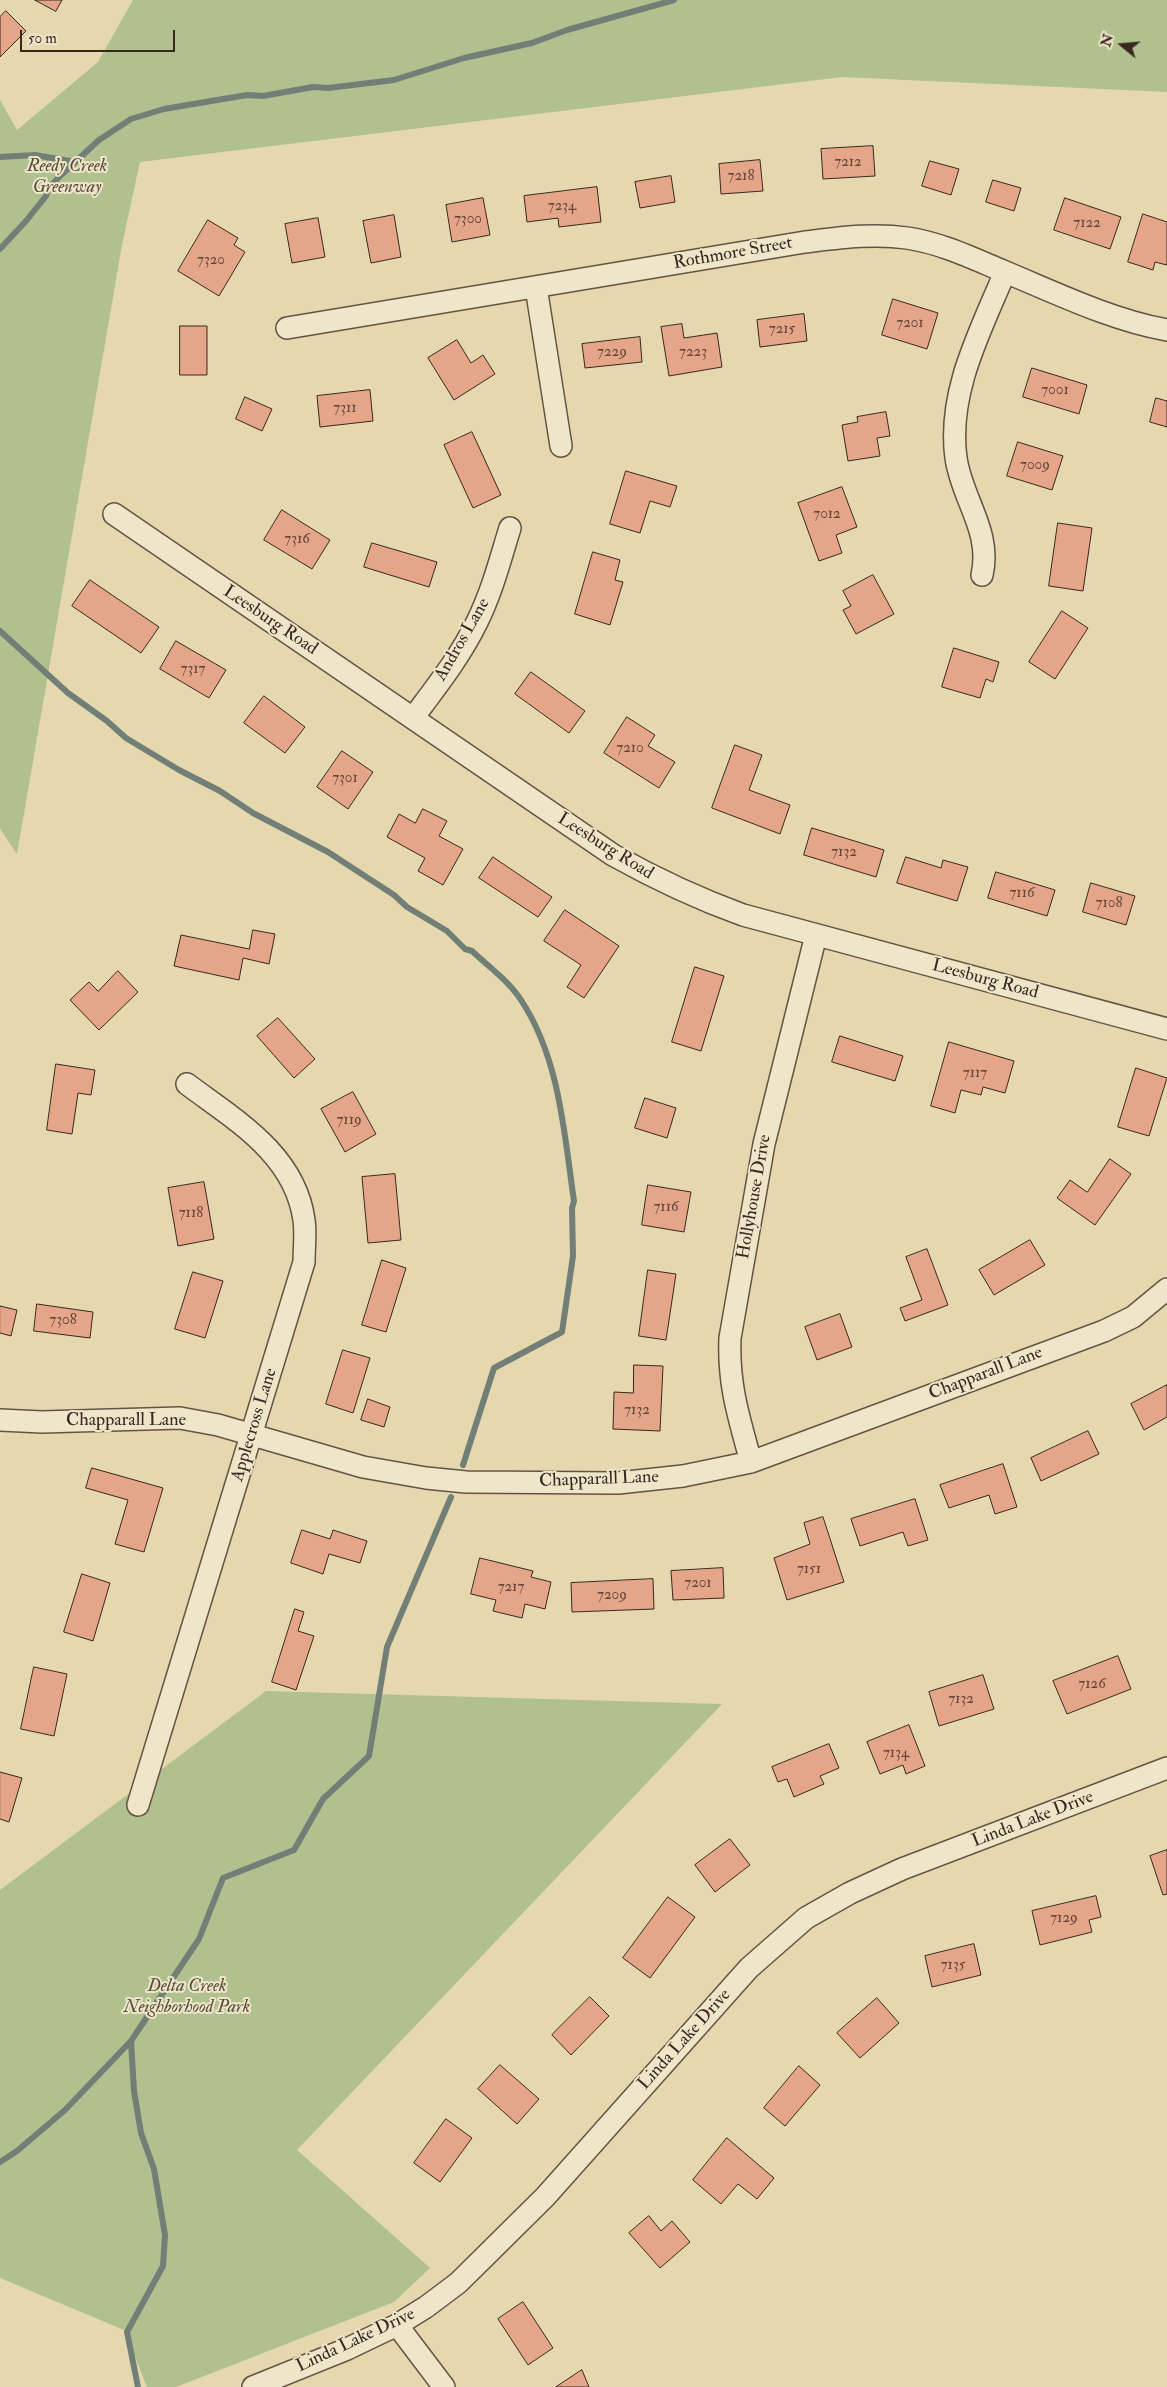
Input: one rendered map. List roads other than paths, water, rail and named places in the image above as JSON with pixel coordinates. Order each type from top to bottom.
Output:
[{"type":"street","name":"Rothmore Street","points":[[287,328],[805,242],[874,235],[907,238],[940,246],[1100,310],[1149,327],[1167,330]]},
{"type":"street","points":[[982,575],[985,545],[960,477],[956,457],[955,436],[959,392],[964,374],[1005,272]]},
{"type":"street","points":[[536,287],[561,446]]},
{"type":"street","name":"Leesburg Road","points":[[114,514],[614,855],[663,883],[743,915],[1167,1029]]},
{"type":"street","name":"Andros Lane","points":[[413,718],[452,666],[477,623],[495,578],[510,528]]},
{"type":"street","name":"Hollyhouse Drive","points":[[752,1462],[733,1397],[729,1368],[730,1338],[764,1144],[816,935]]},
{"type":"street","name":"Applecross Lane","points":[[138,1805],[304,1262],[304,1217],[295,1189],[277,1158],[255,1135],[187,1084]]},
{"type":"street","name":"Chapparall Lane","points":[[0,1420],[42,1422],[170,1418],[218,1425],[363,1467],[426,1478],[466,1482],[618,1482],[683,1476],[752,1462],[1104,1330],[1133,1317],[1167,1289]]},
{"type":"street","name":"Linda Lake Drive","points":[[252,2387],[347,2349],[397,2325],[426,2307],[458,2283],[545,2197],[749,1968],[806,1918],[850,1893],[902,1869],[1167,1768]]},
{"type":"street","points":[[397,2325],[444,2387]]},
{"type":"waterway","points":[[0,249],[26,221],[46,196],[48,189],[60,176],[99,140],[131,119],[164,109],[247,95],[263,96],[313,87],[328,88],[394,80],[464,58],[532,43],[567,30],[674,0]]},
{"type":"waterway","points":[[0,157],[35,155],[75,162]]},
{"type":"waterway","points":[[0,631],[68,693],[107,721],[126,738],[179,770],[220,791],[253,813],[328,852],[394,895],[407,907],[447,931],[465,949],[472,951],[511,986],[534,1023],[544,1047],[558,1097],[574,1201],[572,1208],[573,1256],[562,1332],[494,1368],[463,1465]]},
{"type":"waterway","points":[[0,2162],[17,2151],[65,2110],[131,2041],[199,1939],[223,1878],[294,1850],[323,1799],[369,1756],[387,1647],[451,1497]]},
{"type":"waterway","points":[[131,2041],[134,2091],[141,2133],[154,2169],[165,2235],[163,2266],[127,2332],[138,2387]]},
{"type":"park label","name":"Reedy Creek Greenway","points":[[67,177]]},
{"type":"park label","name":"Delta Creek Neighborhood Park","points":[[187,1997]]}]
